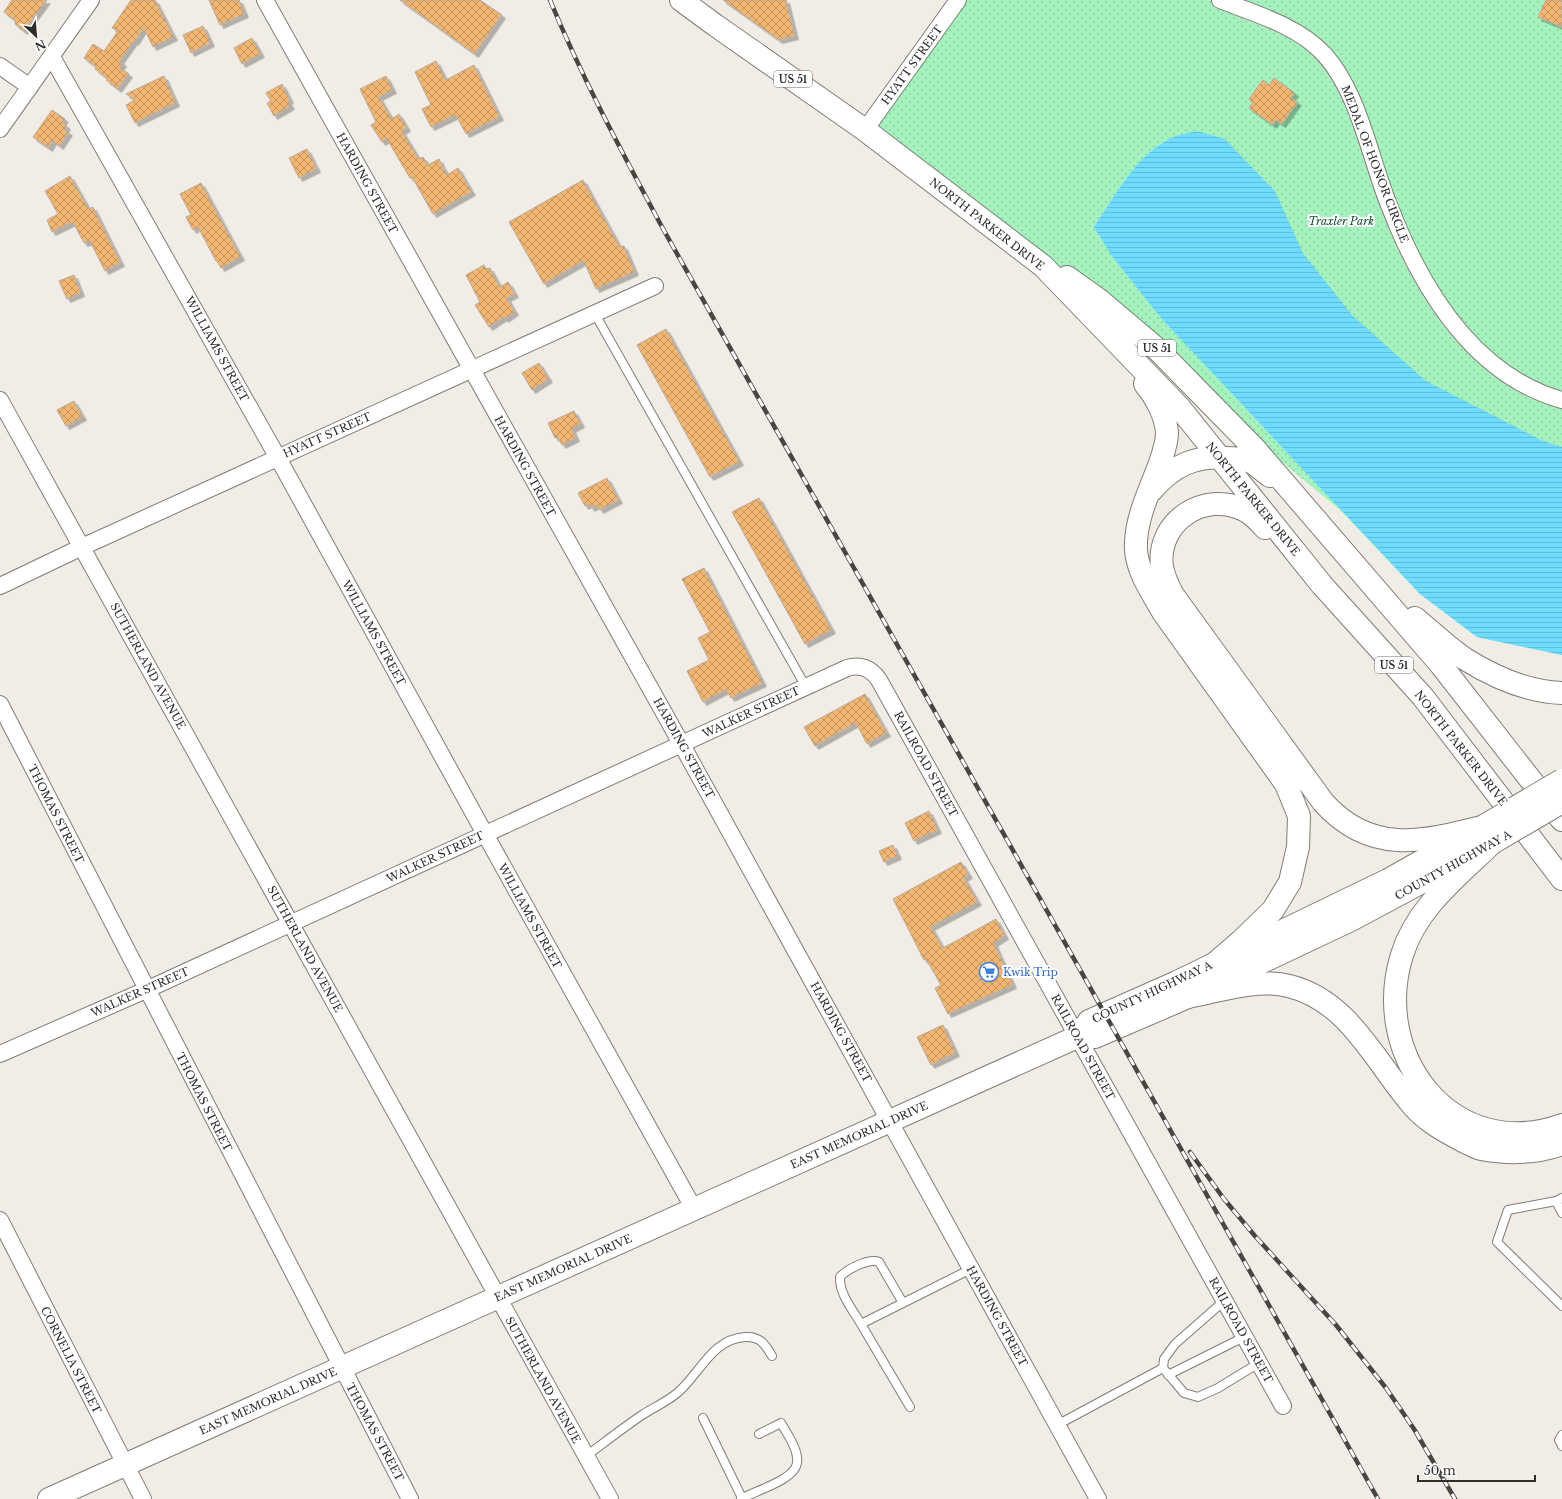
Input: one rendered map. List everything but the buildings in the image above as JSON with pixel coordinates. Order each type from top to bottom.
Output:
[{"type":"main road","name":"NORTH PARKER DRIVE","points":[[681,0],[715,26],[865,130],[1043,266],[1179,407],[1322,585],[1423,697],[1562,879]]},
{"type":"main road","name":"NORTH PARKER DRIVE","points":[[904,160],[1098,299],[1157,349],[1255,449],[1369,581],[1441,665],[1562,820]]},
{"type":"main road","points":[[1116,342],[1137,376],[1154,395],[1163,416],[1167,433],[1164,451],[1141,514],[1136,542],[1138,563],[1147,585],[1163,612],[1286,784],[1299,816],[1298,847],[1290,882],[1273,910],[1213,965]]},
{"type":"main road","points":[[1149,494],[1163,477],[1174,469],[1188,462],[1204,458],[1220,457],[1238,458],[1252,463],[1292,493]]},
{"type":"main road","points":[[1322,585],[1254,516],[1237,507],[1224,504],[1210,504],[1198,507],[1186,513],[1176,522],[1164,542],[1162,566],[1165,579],[1173,595],[1332,813],[1344,823],[1355,829],[1368,835],[1381,838],[1417,840],[1487,835]]},
{"type":"main road","points":[[1369,581],[1464,658],[1494,675],[1521,686],[1549,693],[1562,693]]},
{"type":"main road","name":"COUNTY HIGHWAY A","points":[[1077,1037],[1096,1036],[1188,997],[1351,920],[1444,871],[1487,835],[1562,780]]},
{"type":"main road","name":"COUNTY HIGHWAY A","points":[[1077,1037],[1089,1021],[1213,965],[1388,880],[1562,802]]},
{"type":"main road","points":[[1487,835],[1421,917],[1402,954],[1397,976],[1395,997],[1400,1038],[1418,1078],[1431,1096],[1447,1111],[1466,1122],[1483,1129],[1526,1134],[1547,1130],[1562,1125]]},
{"type":"main road","points":[[1188,997],[1241,986],[1264,984],[1289,985],[1309,992],[1325,1002],[1357,1031],[1410,1103],[1432,1123],[1480,1149],[1519,1152],[1538,1150],[1562,1144]]},
{"type":"main road","name":"EAST MEMORIAL DRIVE","points":[[49,1499],[1077,1037]]},
{"type":"street","points":[[0,129],[91,0]]},
{"type":"street","name":"HARDING STREET","points":[[265,0],[471,370],[682,744],[1098,1499]]},
{"type":"street","name":"HYATT STREET","points":[[865,130],[958,0]]},
{"type":"street","name":"MEDAL OF HONOR CIRCLE","points":[[1220,0],[1288,28],[1323,53],[1344,81],[1355,107],[1383,192],[1407,249],[1425,283],[1440,306],[1458,329],[1496,366],[1519,382],[1562,400]]},
{"type":"street","name":"WILLIAMS STREET","points":[[52,57],[278,458],[694,1209]]},
{"type":"street","points":[[0,66],[30,87]]},
{"type":"street","name":"HYATT STREET","points":[[0,586],[82,547],[655,286]]},
{"type":"street","name":"SUTHERLAND AVENUE","points":[[0,400],[291,923],[497,1298],[610,1499]]},
{"type":"street","name":"WALKER STREET","points":[[0,1054],[146,990],[806,687],[854,666],[869,669]]},
{"type":"street","name":"RAILROAD STREET","points":[[869,669],[879,680],[1283,1406]]},
{"type":"street","name":"THOMAS STREET","points":[[0,704],[146,990],[410,1499]]},
{"type":"street","name":"CORNELIA STREET","points":[[0,1220],[143,1499]]},
{"type":"lane","points":[[595,314],[806,687]]},
{"type":"lane","points":[[1562,1214],[1559,1200],[1508,1210],[1497,1242],[1562,1306]]},
{"type":"lane","points":[[903,1303],[879,1262],[871,1260],[844,1272],[840,1277],[839,1283],[841,1291],[910,1407]]},
{"type":"lane","points":[[861,1324],[971,1269]]},
{"type":"lane","points":[[1224,1301],[1175,1344],[1164,1359],[1166,1372],[1184,1393],[1198,1397],[1218,1388],[1259,1363]]},
{"type":"lane","points":[[586,1456],[642,1415],[676,1393],[707,1359],[727,1342],[739,1337],[751,1337],[761,1340],[772,1356]]},
{"type":"lane","points":[[1057,1425],[1166,1372],[1244,1337]]},
{"type":"lane","points":[[703,1418],[741,1499],[786,1478],[794,1471],[797,1463],[796,1452],[781,1423],[759,1434]]},
{"type":"lane","points":[[1562,1435],[1559,1440],[1562,1446]]},
{"type":"green space","name":"Traxler Park","points":[[958,0],[1562,0],[1562,655],[1477,637],[1420,594],[1340,510],[1212,404],[865,130]]},
{"type":"water","points":[[1197,131],[1225,139],[1275,191],[1303,253],[1353,316],[1426,381],[1543,441],[1562,447],[1562,655],[1477,637],[1420,594],[1161,318],[1112,256],[1094,227],[1120,188],[1139,163],[1162,143],[1176,136]]},
{"type":"railway","points":[[550,0],[575,58],[617,143],[662,227],[1378,1499]]},
{"type":"railway","points":[[1190,1152],[1224,1199],[1255,1236],[1336,1325],[1386,1388],[1414,1429],[1455,1499]]},
{"type":"place","name":"Kwik Trip","points":[[989,972]]}]
